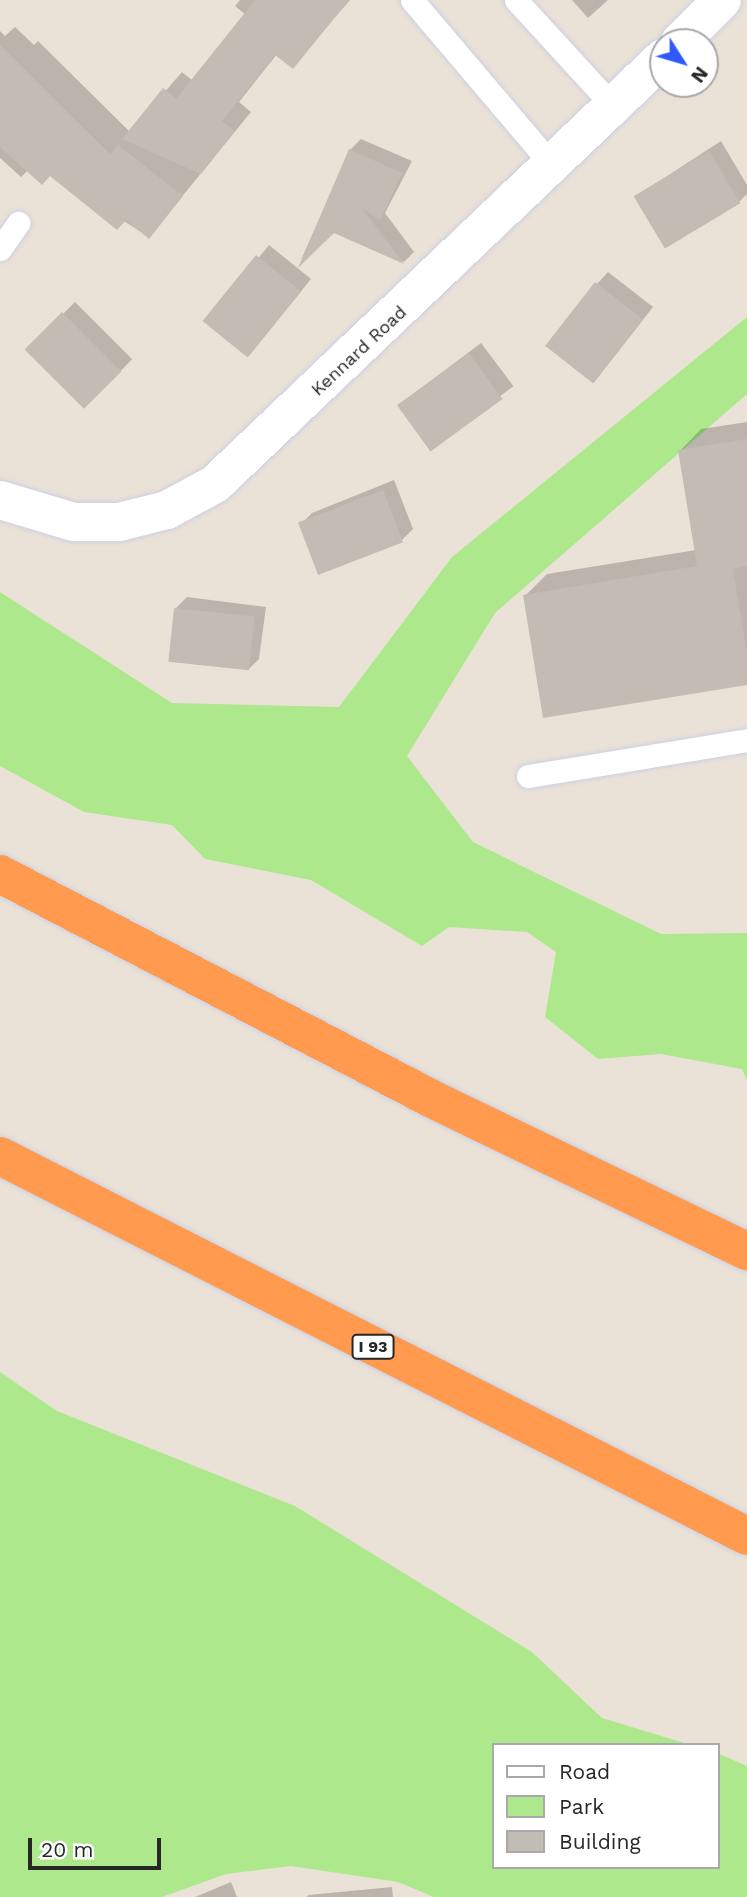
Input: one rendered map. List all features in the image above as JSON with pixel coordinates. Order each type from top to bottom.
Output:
[{"type":"highway","points":[[0,874],[430,1098],[747,1251]]},
{"type":"highway","name":"I 93","points":[[0,1156],[747,1536]]},
{"type":"street","points":[[694,28],[722,0]]},
{"type":"street","name":"Kennard Road","points":[[0,500],[74,522],[119,522],[167,510],[215,484],[649,72]]},
{"type":"lane","points":[[412,0],[552,165]]},
{"type":"lane","points":[[516,0],[614,107]]},
{"type":"lane","points":[[0,249],[18,223]]},
{"type":"lane","points":[[528,776],[747,740]]},
{"type":"green space","points":[[747,317],[747,394],[495,613],[407,756],[473,842],[661,934],[747,933],[747,1080],[742,1069],[661,1054],[598,1059],[545,1017],[556,952],[527,932],[449,927],[422,946],[311,880],[205,859],[172,825],[84,812],[0,766],[0,592],[172,703],[339,707],[452,557]]},
{"type":"green space","points":[[0,1372],[57,1411],[295,1506],[532,1652],[602,1718],[684,1743],[491,1743],[491,1869],[719,1869],[719,1754],[747,1766],[747,1897],[434,1897],[398,1882],[291,1866],[226,1874],[162,1897],[0,1897]]},
{"type":"building","points":[[255,0],[349,0],[293,69],[275,55],[222,121],[235,131],[201,174],[122,139],[163,88],[176,99]]},
{"type":"building","points":[[0,45],[110,154],[118,145],[183,196],[149,239],[126,220],[117,230],[50,176],[42,185],[0,147]]},
{"type":"building","points":[[349,149],[402,173],[380,221],[362,208],[404,264],[334,233],[298,268]]},
{"type":"building","points":[[709,151],[740,203],[665,249],[634,196]]},
{"type":"building","points":[[256,255],[301,292],[248,358],[203,321]]},
{"type":"building","points":[[595,282],[643,320],[593,383],[545,346]]},
{"type":"building","points":[[62,312],[121,371],[84,409],[25,349]]},
{"type":"building","points":[[469,353],[503,399],[431,451],[397,405]]},
{"type":"building","points":[[747,439],[747,566],[733,569],[747,655],[747,685],[543,718],[523,595],[697,566],[678,450]]},
{"type":"building","points":[[383,490],[403,542],[318,575],[298,523]]},
{"type":"building","points":[[174,608],[255,616],[249,670],[168,662]]}]
